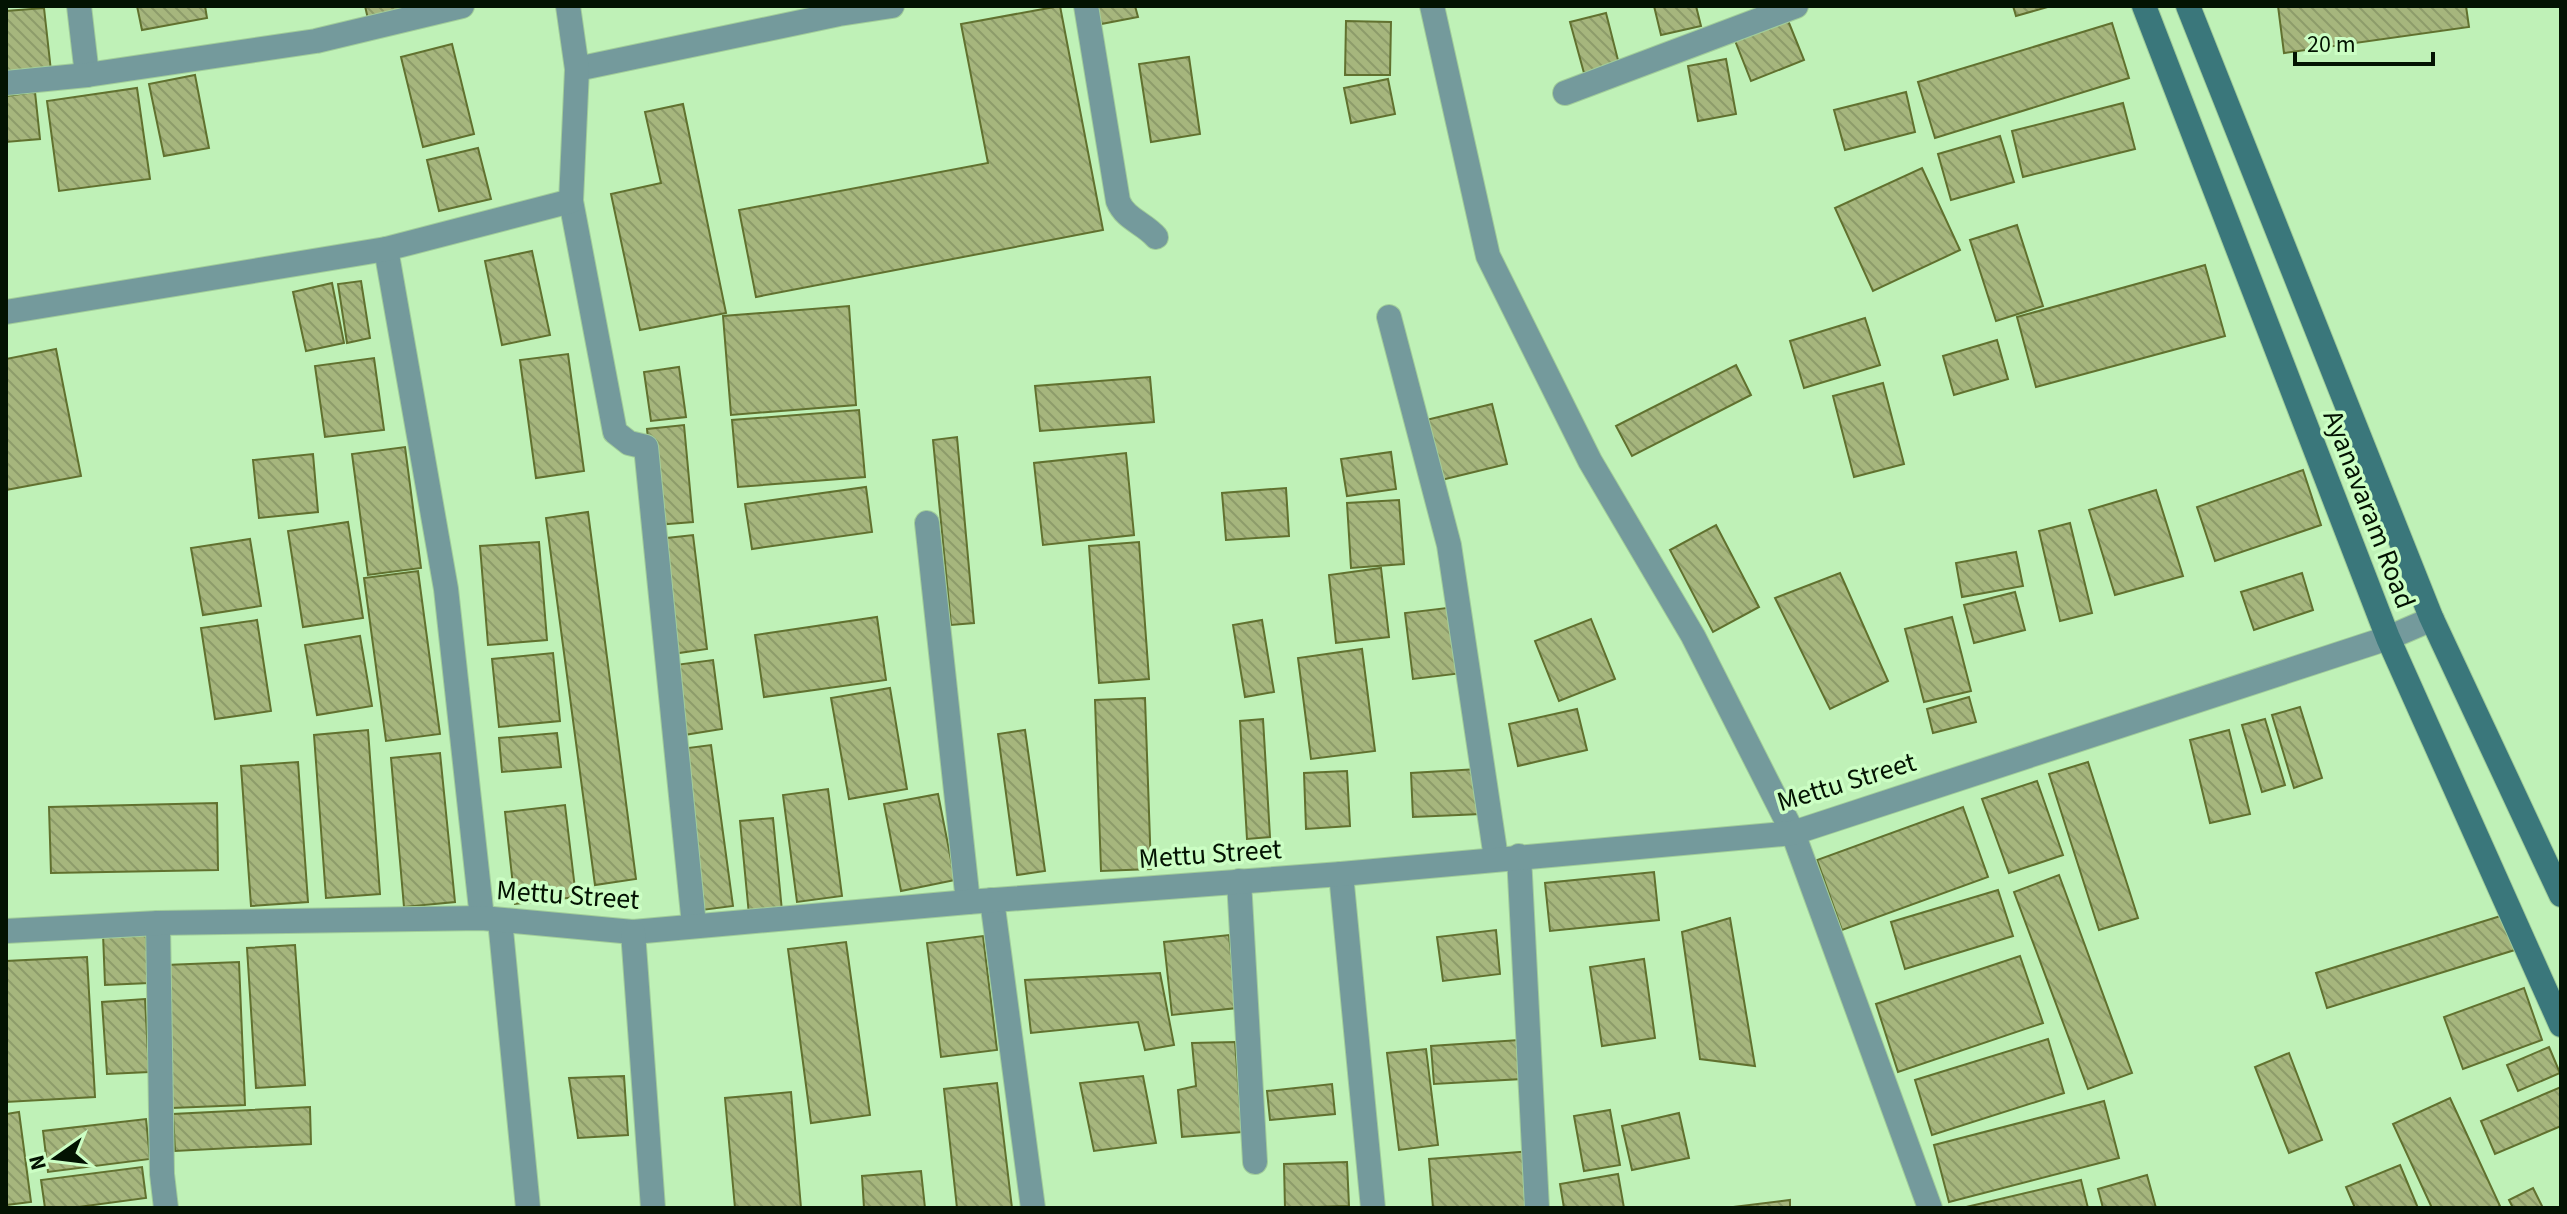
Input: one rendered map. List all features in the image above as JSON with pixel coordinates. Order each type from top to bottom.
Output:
[{"type":"street","points":[[79,6],[87,75]]},
{"type":"street","points":[[6,83],[87,75],[316,41],[462,6]]},
{"type":"street","points":[[568,6],[577,69],[571,201],[615,432],[629,443],[646,447],[694,925]]},
{"type":"street","points":[[577,69],[838,10],[892,6]]},
{"type":"street","points":[[1086,6],[1118,201],[1122,211],[1146,226],[1156,237]]},
{"type":"street","points":[[1432,6],[1488,256],[1590,461],[1693,636],[1793,833],[1930,1208]]},
{"type":"street","points":[[1565,93],[1796,6]]},
{"type":"street","name":"Ayanavaram Road","points":[[2144,6],[2388,638],[2561,1025]]},
{"type":"street","name":"Ayanavaram Road","points":[[2188,6],[2432,619],[2561,895]]},
{"type":"street","points":[[6,312],[386,249],[571,201]]},
{"type":"street","points":[[386,249],[446,589],[528,1208]]},
{"type":"street","points":[[1389,317],[1449,545],[1507,857],[1537,1208]]},
{"type":"street","points":[[927,523],[968,902]]},
{"type":"street","name":"Mettu Street","points":[[6,931],[158,923],[491,919],[633,932],[992,900],[1341,874],[1793,833],[2388,638],[2432,619]]},
{"type":"street","points":[[1341,874],[1373,1208]]},
{"type":"street","points":[[1239,881],[1255,1162]]},
{"type":"street","points":[[992,900],[1033,1208]]},
{"type":"street","points":[[158,923],[162,1174],[166,1208]]},
{"type":"street","points":[[633,932],[653,1208]]},
{"type":"building","points":[[137,6],[205,6],[207,18],[142,30]]},
{"type":"building","points":[[365,6],[416,6],[368,19]]},
{"type":"building","points":[[1060,6],[1103,230],[756,297],[739,210],[988,163],[961,24]]},
{"type":"building","points":[[1092,6],[1135,6],[1138,17],[1096,25]]},
{"type":"building","points":[[1654,6],[1696,6],[1701,26],[1661,35]]},
{"type":"building","points":[[2013,6],[2051,6],[2016,16]]},
{"type":"building","points":[[2278,6],[2466,6],[2469,27],[2284,53]]},
{"type":"building","points":[[44,8],[51,71],[6,75],[6,11]]},
{"type":"building","points":[[1606,13],[1619,64],[1584,73],[1570,22]]},
{"type":"building","points":[[1787,18],[1804,60],[1751,81],[1734,38]]},
{"type":"building","points":[[1346,21],[1391,22],[1390,75],[1345,75]]},
{"type":"building","points":[[2112,23],[2129,78],[1935,138],[1918,82]]},
{"type":"building","points":[[452,44],[474,134],[423,147],[401,57]]},
{"type":"building","points":[[1189,57],[1200,134],[1151,142],[1139,64]]},
{"type":"building","points":[[1726,59],[1736,114],[1698,121],[1688,66]]},
{"type":"building","points":[[195,75],[209,148],[164,156],[149,84]]},
{"type":"building","points":[[1388,79],[1395,114],[1351,123],[1344,88]]},
{"type":"building","points":[[137,88],[150,179],[59,191],[47,101]]},
{"type":"building","points":[[35,92],[40,139],[6,142],[6,96]]},
{"type":"building","points":[[1906,92],[1915,132],[1845,150],[1834,110]]},
{"type":"building","points":[[2123,103],[2135,149],[2023,177],[2012,131]]},
{"type":"building","points":[[683,104],[726,313],[640,330],[611,194],[661,183],[645,112]]},
{"type":"building","points":[[2000,136],[2014,182],[1951,200],[1938,154]]},
{"type":"building","points":[[478,148],[491,199],[439,211],[427,160]]},
{"type":"building","points":[[1922,168],[1960,250],[1873,291],[1835,208]]},
{"type":"building","points":[[2017,225],[2043,306],[1996,321],[1970,240]]},
{"type":"building","points":[[532,251],[550,335],[502,345],[485,261]]},
{"type":"building","points":[[2205,265],[2225,336],[2036,387],[2017,317]]},
{"type":"building","points":[[361,281],[370,338],[347,343],[338,284]]},
{"type":"building","points":[[332,283],[344,343],[306,351],[293,292]]},
{"type":"building","points":[[849,306],[856,405],[731,415],[723,316]]},
{"type":"building","points":[[1865,318],[1880,365],[1804,388],[1790,341]]},
{"type":"building","points":[[1997,340],[2008,379],[1954,395],[1943,356]]},
{"type":"building","points":[[56,349],[81,476],[6,490],[6,359]]},
{"type":"building","points":[[568,354],[584,471],[536,478],[520,360]]},
{"type":"building","points":[[374,358],[384,430],[325,437],[315,366]]},
{"type":"building","points":[[1736,365],[1751,395],[1632,456],[1616,426]]},
{"type":"building","points":[[679,367],[686,417],[651,421],[644,372]]},
{"type":"building","points":[[1150,377],[1154,422],[1040,431],[1035,386]]},
{"type":"building","points":[[1883,383],[1904,464],[1854,477],[1833,396]]},
{"type":"building","points":[[1492,404],[1507,464],[1433,482],[1418,422]]},
{"type":"building","points":[[859,410],[865,477],[738,487],[732,420]]},
{"type":"building","points":[[684,425],[693,522],[656,525],[647,429]]},
{"type":"building","points":[[957,437],[974,623],[951,625],[933,440]]},
{"type":"building","points":[[405,447],[421,568],[368,575],[352,454]]},
{"type":"building","points":[[1391,452],[1396,489],[1347,496],[1341,459]]},
{"type":"building","points":[[1126,453],[1134,535],[1043,545],[1034,463]]},
{"type":"building","points":[[313,454],[318,512],[259,518],[253,460]]},
{"type":"building","points":[[2303,470],[2321,525],[2215,561],[2197,507]]},
{"type":"building","points":[[866,487],[872,532],[752,549],[745,504]]},
{"type":"building","points":[[1286,488],[1289,536],[1226,540],[1222,493]]},
{"type":"building","points":[[2156,490],[2183,576],[2115,595],[2089,510]]},
{"type":"building","points":[[1399,500],[1404,564],[1351,568],[1347,503]]},
{"type":"building","points":[[588,512],[636,879],[595,885],[546,518]]},
{"type":"building","points":[[348,522],[363,618],[303,627],[288,531]]},
{"type":"building","points":[[2070,523],[2092,613],[2060,621],[2039,531]]},
{"type":"building","points":[[1716,525],[1759,607],[1713,632],[1670,550]]},
{"type":"building","points":[[693,535],[707,649],[672,654],[658,539]]},
{"type":"building","points":[[250,539],[261,606],[203,615],[191,548]]},
{"type":"building","points":[[539,542],[547,640],[488,645],[480,546]]},
{"type":"building","points":[[1139,542],[1149,679],[1099,683],[1089,546]]},
{"type":"building","points":[[2016,552],[2023,586],[1962,597],[1956,563]]},
{"type":"building","points":[[1381,568],[1389,637],[1336,643],[1329,575]]},
{"type":"building","points":[[418,571],[440,734],[386,741],[364,578]]},
{"type":"building","points":[[1840,573],[1888,681],[1830,709],[1775,598]]},
{"type":"building","points":[[2302,573],[2313,610],[2254,630],[2241,592]]},
{"type":"building","points":[[2015,592],[2025,630],[1974,643],[1964,605]]},
{"type":"building","points":[[1455,607],[1463,673],[1413,679],[1405,613]]},
{"type":"building","points":[[877,617],[886,680],[764,697],[755,635]]},
{"type":"building","points":[[1952,617],[1971,691],[1924,702],[1905,629]]},
{"type":"building","points":[[1591,619],[1615,679],[1559,701],[1535,641]]},
{"type":"building","points":[[257,620],[271,711],[215,719],[201,628]]},
{"type":"building","points":[[1262,620],[1274,692],[1245,697],[1233,625]]},
{"type":"building","points":[[360,636],[372,706],[317,715],[305,645]]},
{"type":"building","points":[[1362,649],[1375,751],[1311,759],[1298,658]]},
{"type":"building","points":[[553,653],[560,721],[499,727],[492,659]]},
{"type":"building","points":[[713,660],[722,729],[684,735],[675,665]]},
{"type":"building","points":[[890,688],[907,789],[849,799],[831,698]]},
{"type":"building","points":[[1969,697],[1976,722],[1933,733],[1927,709]]},
{"type":"building","points":[[1145,698],[1151,869],[1101,871],[1095,700]]},
{"type":"building","points":[[2300,707],[2322,778],[2294,788],[2272,715]]},
{"type":"building","points":[[1577,709],[1587,750],[1518,766],[1509,724]]},
{"type":"building","points":[[1263,719],[1270,837],[1247,839],[1240,721]]},
{"type":"building","points":[[2265,719],[2285,785],[2262,792],[2242,725]]},
{"type":"building","points":[[368,730],[380,894],[326,898],[314,735]]},
{"type":"building","points":[[1025,730],[1045,871],[1017,875],[998,734]]},
{"type":"building","points":[[2229,730],[2250,814],[2210,823],[2190,740]]},
{"type":"building","points":[[557,733],[561,767],[502,772],[499,738]]},
{"type":"building","points":[[711,745],[733,906],[702,910],[680,749]]},
{"type":"building","points":[[440,753],[455,902],[404,907],[391,758]]},
{"type":"building","points":[[298,762],[308,902],[251,906],[241,766]]},
{"type":"building","points":[[2088,762],[2138,918],[2099,930],[2049,774]]},
{"type":"building","points":[[1478,769],[1481,814],[1413,817],[1411,773]]},
{"type":"building","points":[[1347,771],[1350,826],[1306,829],[1304,773]]},
{"type":"building","points":[[2037,781],[2063,855],[2009,873],[1982,799]]},
{"type":"building","points":[[828,789],[842,896],[797,902],[783,795]]},
{"type":"building","points":[[938,794],[955,880],[901,891],[884,804]]},
{"type":"building","points":[[217,803],[218,870],[51,873],[49,807]]},
{"type":"building","points":[[565,805],[576,897],[515,904],[505,812]]},
{"type":"building","points":[[1963,807],[1988,877],[1842,930],[1817,860]]},
{"type":"building","points":[[773,818],[782,911],[749,915],[740,821]]},
{"type":"building","points":[[1654,872],[1659,920],[1550,931],[1545,883]]},
{"type":"building","points":[[2059,875],[2132,1073],[2088,1089],[2014,892]]},
{"type":"building","points":[[1998,890],[2013,936],[1905,969],[1891,922]]},
{"type":"building","points":[[2507,914],[2518,949],[2327,1008],[2316,973]]},
{"type":"building","points":[[1730,918],[1755,1066],[1700,1059],[1682,932]]},
{"type":"building","points":[[1496,930],[1500,974],[1443,981],[1437,937]]},
{"type":"building","points":[[146,933],[149,983],[105,985],[103,934]]},
{"type":"building","points":[[1229,935],[1237,1008],[1172,1015],[1164,942]]},
{"type":"building","points":[[983,936],[997,1050],[941,1057],[927,943]]},
{"type":"building","points":[[846,942],[870,1115],[811,1123],[788,949]]},
{"type":"building","points":[[295,945],[305,1085],[256,1088],[247,948]]},
{"type":"building","points":[[2020,956],[2043,1023],[1898,1072],[1876,1004]]},
{"type":"building","points":[[87,957],[95,1097],[6,1102],[6,961]]},
{"type":"building","points":[[1644,959],[1655,1038],[1602,1046],[1590,967]]},
{"type":"building","points":[[239,962],[245,1105],[172,1108],[166,965]]},
{"type":"building","points":[[1160,973],[1174,1045],[1145,1050],[1138,1022],[1031,1033],[1025,980]]},
{"type":"building","points":[[2524,988],[2542,1040],[2463,1069],[2444,1017]]},
{"type":"building","points":[[145,999],[149,1072],[107,1074],[102,1002]]},
{"type":"building","points":[[2048,1039],[2064,1093],[1932,1135],[1915,1080]]},
{"type":"building","points":[[1519,1040],[1522,1079],[1434,1084],[1431,1046]]},
{"type":"building","points":[[1235,1042],[1242,1132],[1182,1137],[1178,1090],[1196,1086],[1192,1043]]},
{"type":"building","points":[[2549,1047],[2560,1073],[2518,1091],[2507,1065]]},
{"type":"building","points":[[1426,1049],[1438,1145],[1399,1150],[1387,1053]]},
{"type":"building","points":[[2289,1053],[2322,1140],[2289,1153],[2255,1067]]},
{"type":"building","points":[[624,1076],[628,1135],[578,1138],[569,1078]]},
{"type":"building","points":[[1143,1076],[1156,1143],[1094,1151],[1080,1083]]},
{"type":"building","points":[[997,1083],[1012,1208],[957,1208],[944,1089]]},
{"type":"building","points":[[1332,1084],[1335,1114],[1270,1120],[1267,1091]]},
{"type":"building","points":[[2561,1087],[2561,1126],[2495,1154],[2481,1121]]},
{"type":"building","points":[[791,1092],[801,1208],[735,1208],[725,1098]]},
{"type":"building","points":[[2450,1098],[2500,1206],[2496,1208],[2432,1208],[2393,1124]]},
{"type":"building","points":[[2104,1101],[2119,1158],[1949,1202],[1934,1145]]},
{"type":"building","points":[[310,1107],[311,1144],[175,1151],[173,1114]]},
{"type":"building","points":[[1610,1110],[1620,1165],[1584,1171],[1574,1116]]},
{"type":"building","points":[[19,1112],[31,1202],[6,1205],[6,1114]]},
{"type":"building","points":[[1679,1113],[1689,1158],[1632,1170],[1622,1126]]},
{"type":"building","points":[[146,1119],[150,1159],[48,1172],[43,1131]]},
{"type":"building","points":[[1532,1151],[1530,1208],[1433,1208],[1429,1159]]},
{"type":"building","points":[[1347,1162],[1349,1206],[1285,1208],[1284,1164]]},
{"type":"building","points":[[2400,1165],[2418,1208],[2355,1208],[2346,1187]]},
{"type":"building","points":[[142,1167],[146,1198],[71,1208],[45,1208],[41,1180]]},
{"type":"building","points":[[921,1171],[925,1208],[864,1208],[862,1176]]},
{"type":"building","points":[[1618,1174],[1624,1208],[1564,1208],[1560,1184]]},
{"type":"building","points":[[2147,1175],[2156,1208],[2103,1208],[2098,1189]]},
{"type":"building","points":[[2081,1180],[2088,1208],[1962,1208]]},
{"type":"building","points":[[2533,1188],[2543,1208],[2513,1208],[2509,1200]]},
{"type":"building","points":[[1790,1200],[1790,1208],[1725,1208]]}]
